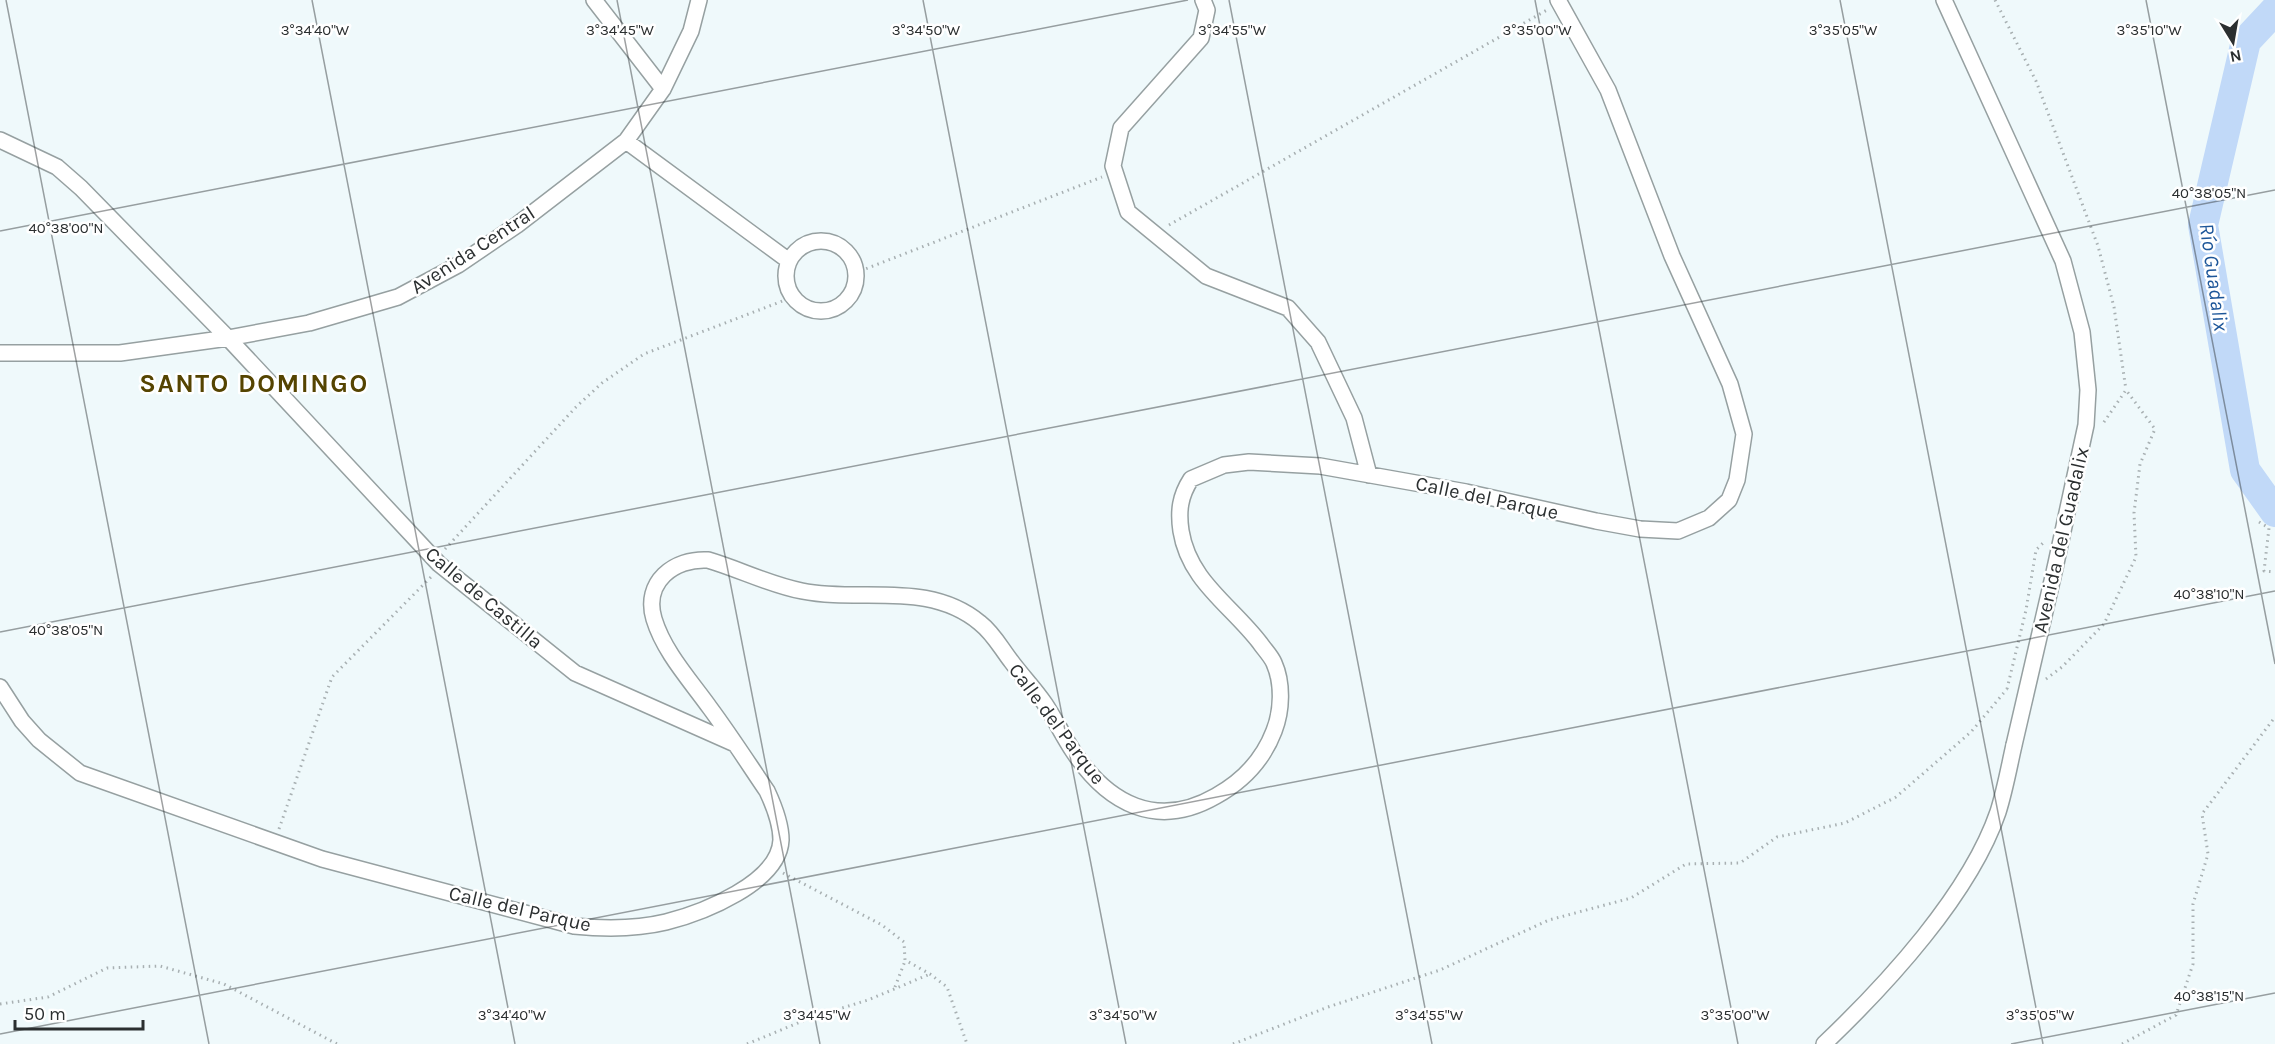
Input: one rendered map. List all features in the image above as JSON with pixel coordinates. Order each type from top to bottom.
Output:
[{"type":"street","points":[[594,0],[663,89]]},
{"type":"street","name":"Avenida Central","points":[[0,352],[120,352],[228,338],[309,323],[398,297],[458,265],[517,225],[626,141],[663,89],[691,31],[699,0]]},
{"type":"street","points":[[1203,0],[1207,10],[1201,38],[1121,128],[1113,166],[1128,212],[1206,276],[1288,308],[1311,333],[1318,342],[1354,417],[1369,475]]},
{"type":"street","name":"Avenida del Guadalix","points":[[1824,1044],[1854,1016],[1905,957],[1963,883],[1998,812],[2086,425],[2088,390],[2082,332],[2063,261],[1944,0]]},
{"type":"street","name":"Calle del Parque","points":[[0,687],[22,721],[39,740],[80,773],[275,843],[322,859],[574,926],[607,929],[665,922],[694,913],[753,883],[777,856],[781,840],[775,810],[767,791],[674,659],[653,616],[652,599],[659,579],[666,571],[693,559],[720,564],[800,591],[830,595],[911,596],[951,605],[980,623],[995,639],[1045,704],[1075,753],[1108,792],[1131,805],[1149,811],[1166,812],[1195,806],[1236,784],[1256,765],[1270,742],[1280,704],[1274,662],[1193,568],[1183,543],[1179,520],[1180,501],[1191,479],[1224,465],[1249,462],[1320,466],[1466,492],[1596,521],[1663,530],[1686,530],[1700,524],[1720,511],[1729,500],[1737,480],[1744,434],[1730,384],[1672,256],[1608,90],[1559,1]]},
{"type":"street","name":"Calle de Castilla","points":[[0,140],[57,167],[81,188],[228,338],[438,563],[575,673],[735,744]]},
{"type":"street","points":[[626,141],[789,261]]},
{"type":"street","points":[[815,241],[832,243],[846,252],[855,267],[855,283],[848,299],[834,309],[817,311],[801,306],[793,297],[785,277],[789,261],[800,248],[815,241]]},
{"type":"path","points":[[1995,0],[2036,81],[2098,246],[2114,307],[2126,390],[2155,429],[2140,464],[2134,513],[2136,557],[2104,624],[2062,666],[2041,682]]},
{"type":"path","points":[[1154,233],[1559,1]]},
{"type":"path","points":[[855,273],[1115,172]]},
{"type":"path","points":[[275,843],[332,677],[438,563],[576,407],[602,383],[644,354],[793,297]]},
{"type":"path","points":[[2100,429],[2126,390]]},
{"type":"path","points":[[1233,1044],[1328,1007],[1440,970],[1549,920],[1632,898],[1686,864],[1740,863],[1777,837],[1845,823],[1896,797],[1971,732],[2007,689],[2026,610],[2036,550],[2066,520]]},
{"type":"path","points":[[2259,522],[2269,528],[2264,571],[2275,572]]},
{"type":"path","points":[[2007,689],[2016,691]]},
{"type":"path","points":[[2122,1044],[2176,1015],[2193,964],[2193,904],[2208,854],[2202,814],[2275,717]]},
{"type":"path","points":[[770,866],[882,925],[904,942],[905,960],[895,987]]},
{"type":"path","points":[[905,960],[947,987],[967,1044]]},
{"type":"path","points":[[0,1004],[48,997],[106,968],[160,966],[224,984],[337,1044]]},
{"type":"path","points":[[747,1044],[810,1018],[868,1000],[930,974]]},
{"type":"waterway","name":"Río Guadalix","points":[[2275,10],[2246,41],[2203,225],[2245,470],[2275,512]]},
{"type":"district","name":"SANTO DOMINGO","points":[[254,383]]}]
